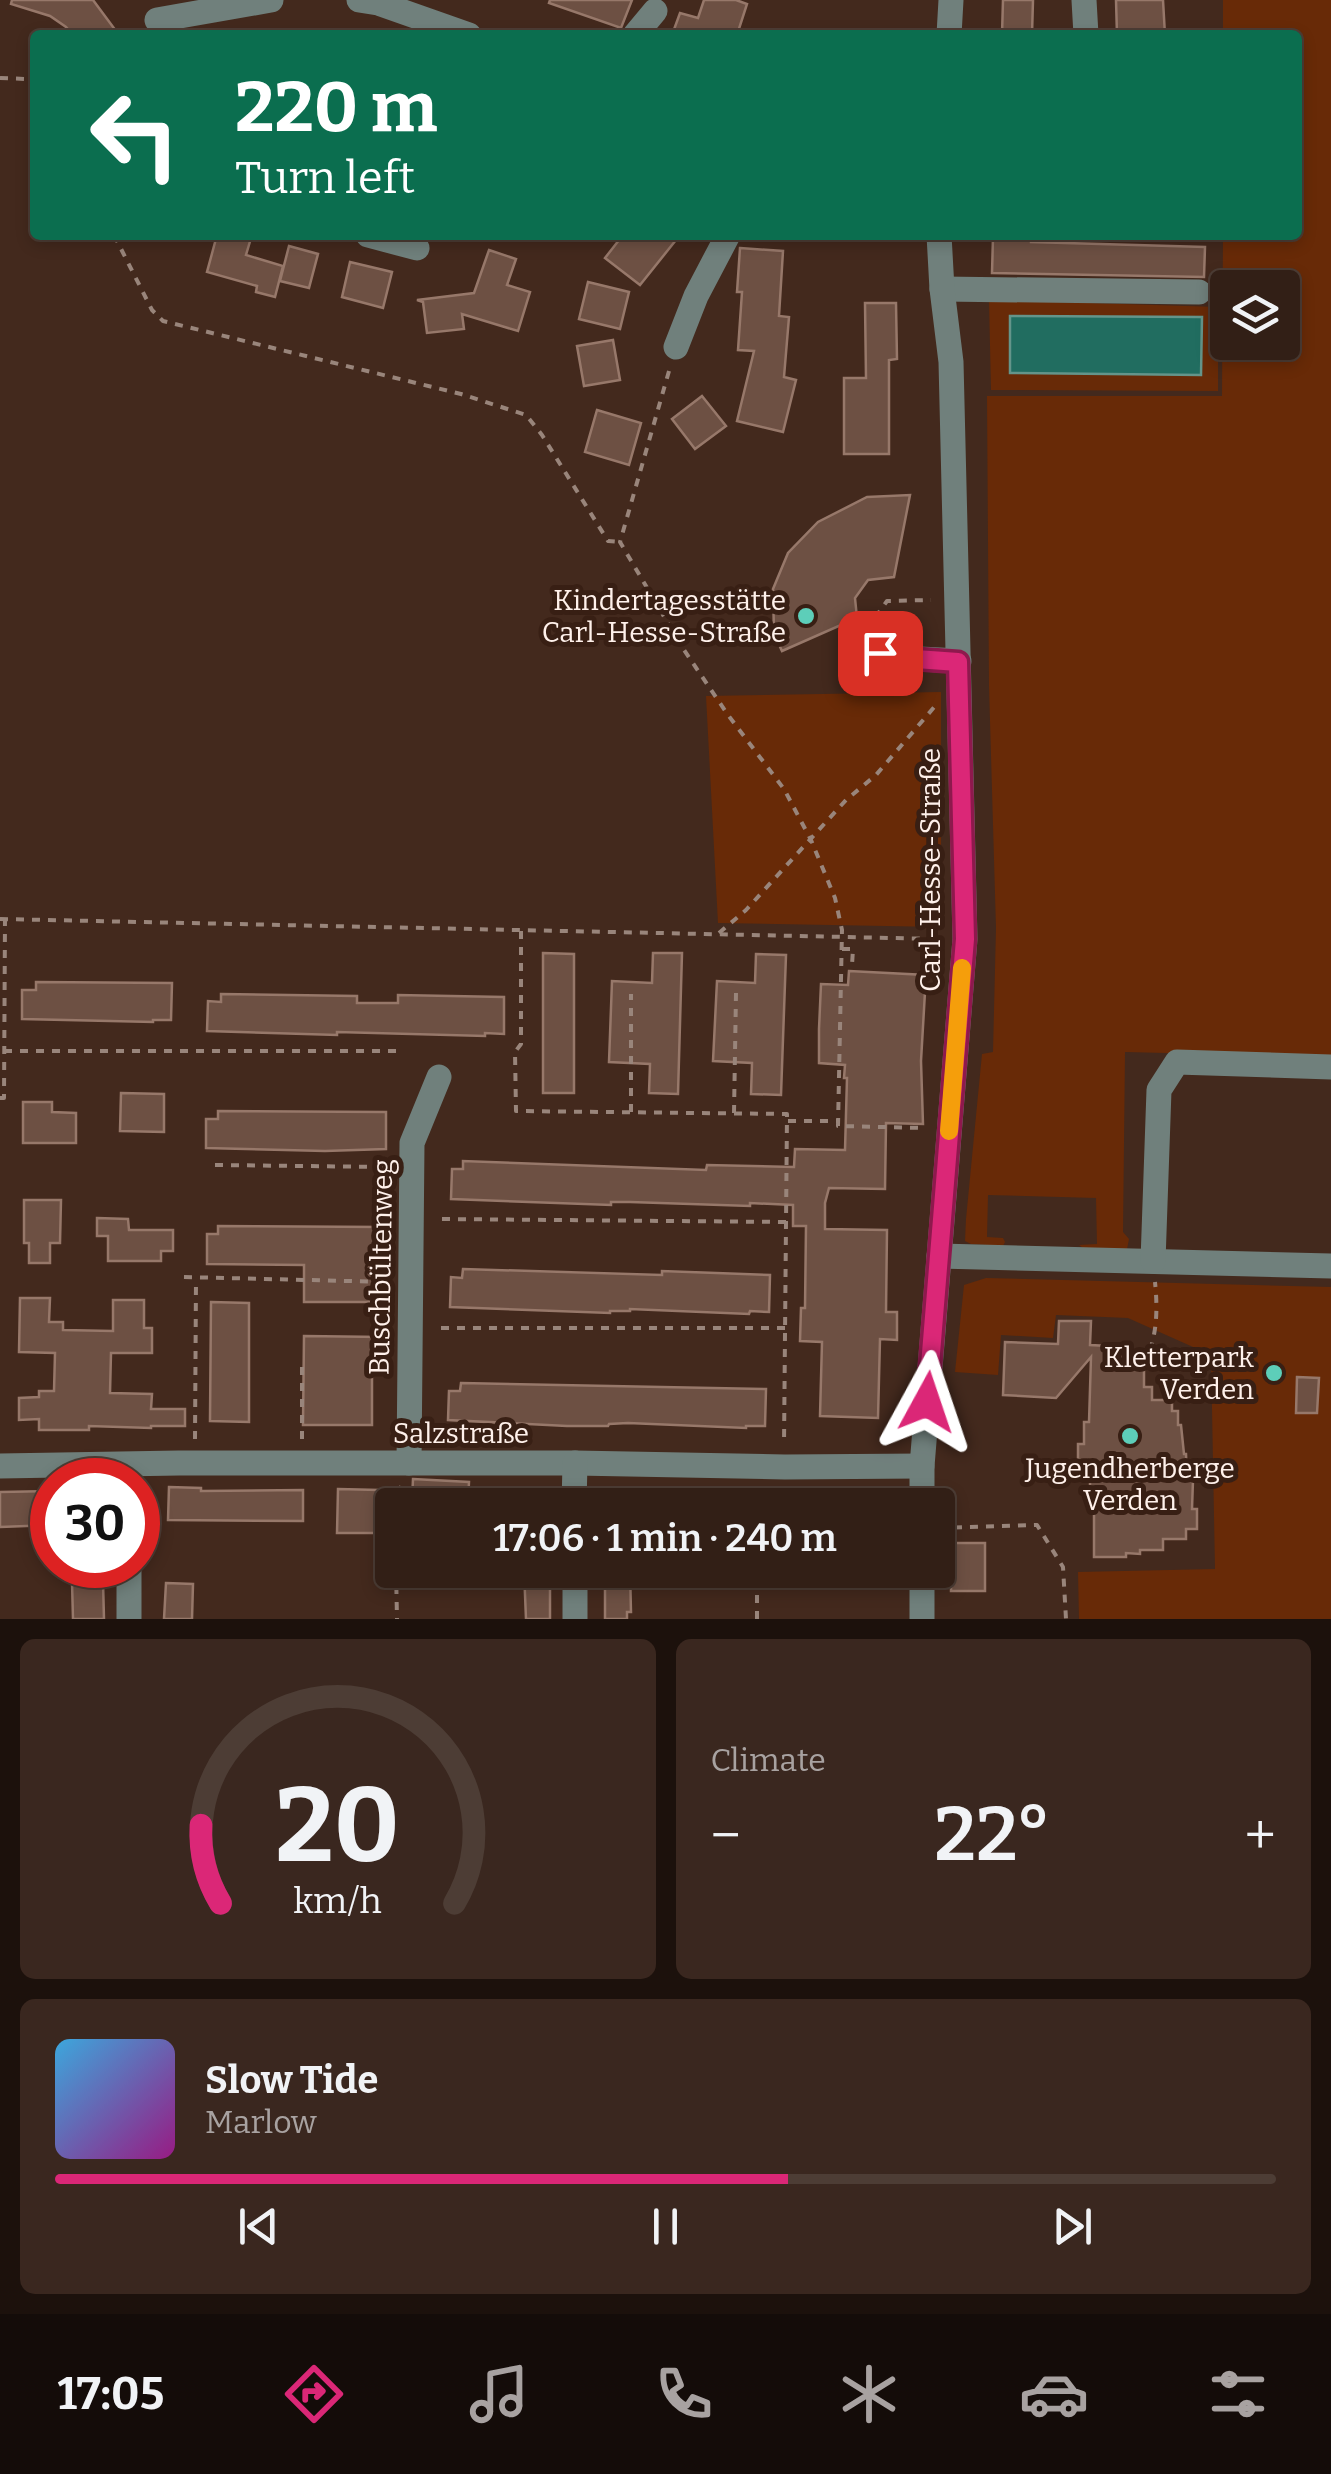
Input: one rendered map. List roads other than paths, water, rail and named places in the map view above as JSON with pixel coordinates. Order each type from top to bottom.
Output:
[{"type":"street","points":[[157,18],[270,0]]},
{"type":"street","points":[[359,0],[378,2],[455,30]]},
{"type":"street","points":[[949,30],[951,0]]},
{"type":"street","points":[[1084,0],[1086,30]]},
{"type":"street","points":[[639,30],[655,11]]},
{"type":"street","points":[[387,240],[417,248]]},
{"type":"street","points":[[676,347],[696,296],[725,240]]},
{"type":"street","name":"Carl-Hesse-Straße","points":[[922,1488],[965,939],[950,362],[939,240]]},
{"type":"street","points":[[942,289],[1199,292]]},
{"type":"street","points":[[880,653],[958,662]]},
{"type":"street","points":[[1153,1261],[1159,1090],[1177,1062],[1331,1067]]},
{"type":"street","name":"Buschbültenweg","points":[[409,1463],[412,1143],[438,1076]]},
{"type":"street","points":[[939,1256],[1331,1266]]},
{"type":"street","name":"Salzstraße","points":[[160,1471],[409,1463],[922,1466]]},
{"type":"street","points":[[574,1488],[575,1463]]},
{"type":"street","name":"Salzstraße","points":[[0,1466],[30,1467]]},
{"type":"street","points":[[129,1588],[129,1619]]},
{"type":"street","points":[[575,1588],[575,1619]]},
{"type":"street","points":[[922,1588],[922,1619]]},
{"type":"water","points":[[1010,316],[1202,317],[1201,375],[1010,373]]},
{"type":"place","name":"Kindertagesstätte Carl-Hesse-Straße","points":[[806,616]]},
{"type":"place","name":"Kletterpark Verden","points":[[1274,1373]]},
{"type":"place","name":"Jugendherberge Verden","points":[[1130,1436]]}]
